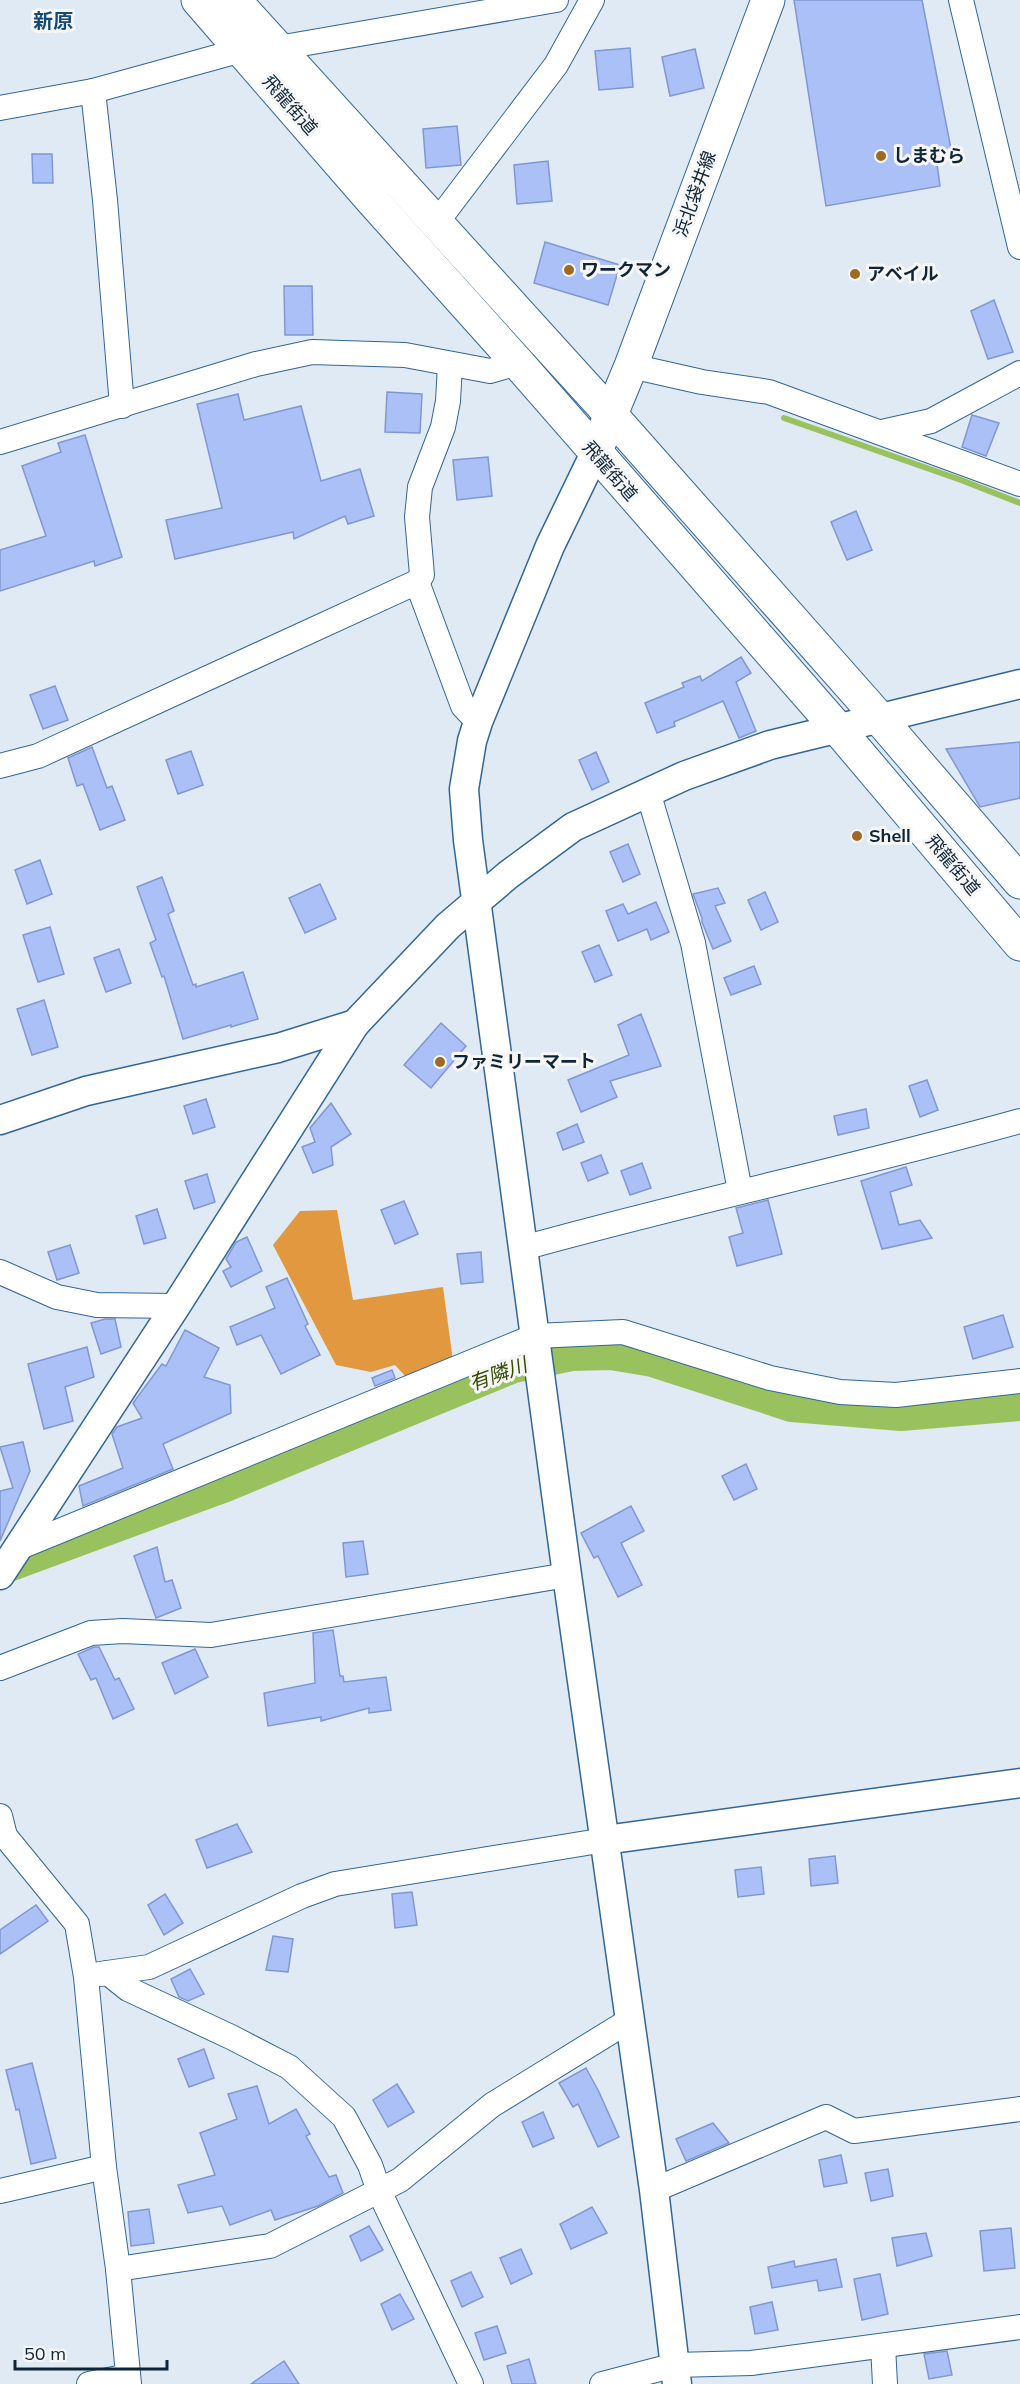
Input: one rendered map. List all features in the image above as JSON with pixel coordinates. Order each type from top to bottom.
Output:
[{"type":"main road","name":"飛龍街道","points":[[198,0],[838,729],[1020,944]]},
{"type":"main road","name":"飛龍街道","points":[[234,0],[611,415],[879,718],[1020,882]]},
{"type":"main road","name":"浜北袋井線","points":[[595,453],[631,366],[768,0]]},
{"type":"street","points":[[278,48],[556,0]]},
{"type":"street","points":[[437,222],[556,66],[592,0]]},
{"type":"street","points":[[961,0],[1020,247]]},
{"type":"street","points":[[0,108],[93,91],[242,50]]},
{"type":"street","points":[[93,91],[105,200],[122,406]]},
{"type":"street","points":[[0,442],[256,364],[312,352],[405,355],[490,371],[518,363]]},
{"type":"street","points":[[0,766],[38,756],[417,582],[422,575],[417,517],[420,487],[443,427],[450,365]]},
{"type":"street","points":[[631,366],[702,382],[769,392],[1020,484]]},
{"type":"street","points":[[882,432],[931,421],[1020,373]]},
{"type":"street","points":[[595,453],[550,546],[478,722],[472,741],[464,789],[522,1248],[654,2190],[676,2375]]},
{"type":"street","points":[[417,582],[462,706],[478,722]]},
{"type":"street","points":[[10,1560],[176,1306],[355,1024],[448,926],[508,874],[573,827],[648,792],[737,756],[879,718],[1020,684]]},
{"type":"street","points":[[648,792],[693,943],[740,1191]]},
{"type":"street","points":[[0,1120],[86,1091],[278,1048],[355,1024]]},
{"type":"street","points":[[522,1248],[1020,1121]]},
{"type":"street","points":[[0,1272],[57,1297],[97,1305],[176,1306]]},
{"type":"street","points":[[10,1560],[102,1512],[535,1340],[623,1332],[770,1378],[840,1392],[896,1395],[1020,1381]]},
{"type":"street","points":[[0,1668],[92,1633],[123,1631],[212,1635],[567,1575]]},
{"type":"street","points":[[97,1975],[149,1967],[302,1896],[335,1884],[605,1840],[1020,1783]]},
{"type":"street","points":[[2,1828],[77,1924],[97,1975],[104,2168],[118,2269],[129,2380],[89,2384]]},
{"type":"street","points":[[97,1975],[231,2037],[289,2067],[344,2117],[370,2165],[379,2191],[471,2384]]},
{"type":"street","points":[[118,2269],[270,2246],[400,2180],[492,2105],[630,2020]]},
{"type":"street","points":[[654,2190],[826,2117],[854,2131],[1020,2109]]},
{"type":"street","points":[[0,2191],[104,2168]]},
{"type":"street","points":[[602,2384],[1020,2327]]},
{"type":"street","points":[[883,2346],[885,2384]]},
{"type":"shaded area","points":[[337,1210],[353,1300],[443,1287],[453,1361],[406,1377],[395,1365],[371,1372],[336,1365],[273,1245],[300,1211]]},
{"type":"building","points":[[794,0],[922,0],[952,154],[936,157],[940,186],[826,206]]},
{"type":"building","points":[[630,48],[633,87],[599,90],[595,51]]},
{"type":"building","points":[[695,49],[704,88],[670,96],[662,57]]},
{"type":"building","points":[[457,126],[461,165],[426,168],[423,129]]},
{"type":"building","points":[[32,154],[52,154],[53,183],[33,183]]},
{"type":"building","points":[[548,161],[552,201],[517,204],[514,165]]},
{"type":"building","points":[[545,242],[620,265],[608,305],[534,283]]},
{"type":"building","points":[[284,286],[312,286],[313,335],[285,335]]},
{"type":"building","points":[[994,300],[1013,352],[988,359],[971,311]]},
{"type":"building","points":[[387,392],[422,394],[420,433],[385,432]]},
{"type":"building","points":[[238,394],[244,420],[301,406],[321,481],[360,469],[374,516],[348,524],[345,516],[294,539],[293,532],[175,559],[166,520],[222,508],[197,404]]},
{"type":"building","points":[[972,415],[999,423],[986,456],[962,447]]},
{"type":"building","points":[[85,435],[122,557],[95,566],[94,561],[0,591],[0,550],[46,536],[22,466],[61,452],[58,443]]},
{"type":"building","points":[[488,457],[492,496],[457,500],[453,460]]},
{"type":"building","points":[[856,511],[872,550],[847,560],[831,522]]},
{"type":"building","points":[[741,657],[751,673],[736,682],[756,731],[739,738],[723,701],[674,722],[675,726],[657,733],[645,703],[684,687],[682,683],[700,676],[702,681]]},
{"type":"building","points":[[55,686],[68,720],[43,729],[30,695]]},
{"type":"building","points":[[1020,742],[1020,798],[980,807],[946,749]]},
{"type":"building","points":[[92,747],[107,788],[112,786],[125,820],[100,830],[83,784],[77,786],[68,758]]},
{"type":"building","points":[[191,751],[203,785],[178,794],[166,760]]},
{"type":"building","points":[[596,752],[609,782],[592,790],[579,760]]},
{"type":"building","points":[[628,844],[640,874],[623,882],[610,852]]},
{"type":"building","points":[[40,860],[52,894],[27,904],[15,870]]},
{"type":"building","points":[[162,877],[174,911],[168,914],[193,985],[196,984],[196,987],[243,972],[258,1019],[183,1039],[164,976],[162,977],[150,943],[156,940],[137,887]]},
{"type":"building","points":[[320,884],[336,919],[305,933],[289,898]]},
{"type":"building","points":[[718,888],[725,903],[715,906],[731,941],[713,949],[693,894]]},
{"type":"building","points":[[765,892],[778,922],[761,930],[748,900]]},
{"type":"building","points":[[656,902],[669,932],[651,940],[647,929],[618,941],[606,911],[623,904],[628,914]]},
{"type":"building","points":[[50,927],[64,974],[38,982],[23,935]]},
{"type":"building","points":[[599,945],[612,975],[595,982],[582,952]]},
{"type":"building","points":[[119,949],[131,983],[106,992],[94,958]]},
{"type":"building","points":[[754,966],[761,984],[731,995],[724,978]]},
{"type":"building","points":[[44,1000],[58,1047],[32,1055],[17,1009]]},
{"type":"building","points":[[641,1014],[661,1066],[610,1081],[617,1097],[581,1112],[568,1080],[629,1055],[618,1025]]},
{"type":"building","points":[[441,1023],[466,1046],[431,1088],[404,1065]]},
{"type":"building","points":[[927,1080],[938,1110],[920,1117],[909,1086]]},
{"type":"building","points":[[206,1099],[215,1127],[193,1134],[184,1106]]},
{"type":"building","points":[[331,1103],[351,1134],[331,1147],[333,1165],[313,1173],[302,1147],[315,1142],[310,1128]]},
{"type":"building","points":[[866,1109],[869,1128],[838,1135],[834,1116]]},
{"type":"building","points":[[577,1124],[584,1142],[563,1150],[557,1133]]},
{"type":"building","points":[[601,1155],[608,1173],[588,1181],[581,1163]]},
{"type":"building","points":[[642,1163],[651,1188],[630,1195],[621,1171]]},
{"type":"building","points":[[906,1167],[912,1185],[890,1192],[899,1225],[920,1220],[932,1238],[882,1249],[861,1181]]},
{"type":"building","points":[[207,1174],[215,1202],[194,1209],[185,1181]]},
{"type":"building","points":[[768,1200],[782,1254],[737,1266],[729,1237],[743,1233],[736,1208]]},
{"type":"building","points":[[404,1201],[418,1234],[395,1244],[381,1210]]},
{"type":"building","points":[[157,1209],[166,1238],[144,1244],[136,1216]]},
{"type":"building","points":[[247,1237],[262,1271],[231,1287],[223,1271],[231,1267],[226,1259],[236,1242]]},
{"type":"building","points":[[70,1245],[79,1273],[57,1280],[48,1252]]},
{"type":"building","points":[[481,1252],[483,1282],[461,1284],[457,1254]]},
{"type":"building","points":[[287,1278],[308,1324],[305,1326],[320,1355],[281,1374],[261,1335],[237,1345],[230,1327],[275,1308],[266,1287]]},
{"type":"building","points":[[1003,1315],[1013,1347],[973,1359],[964,1327]]},
{"type":"building","points":[[115,1319],[121,1347],[101,1354],[91,1323]]},
{"type":"building","points":[[185,1330],[219,1348],[204,1377],[230,1385],[231,1413],[163,1444],[173,1469],[83,1506],[79,1486],[123,1468],[112,1434],[117,1427],[142,1418],[133,1403],[162,1364],[166,1366]]},
{"type":"building","points":[[87,1347],[94,1377],[65,1387],[73,1421],[44,1429],[28,1364]]},
{"type":"building","points":[[392,1370],[395,1378],[375,1386],[372,1378]]},
{"type":"building","points":[[23,1442],[30,1471],[0,1541],[0,1491],[13,1488],[0,1447]]},
{"type":"building","points":[[746,1464],[757,1489],[734,1500],[722,1476]]},
{"type":"building","points":[[631,1506],[644,1531],[621,1543],[642,1585],[618,1597],[598,1556],[594,1558],[581,1533]]},
{"type":"building","points":[[363,1541],[368,1574],[346,1577],[343,1543]]},
{"type":"building","points":[[157,1547],[165,1582],[172,1580],[181,1608],[156,1618],[134,1556]]},
{"type":"building","points":[[333,1630],[340,1676],[343,1676],[344,1682],[386,1677],[391,1710],[369,1713],[369,1708],[321,1721],[321,1717],[268,1726],[264,1693],[315,1683],[313,1633]]},
{"type":"building","points":[[99,1647],[115,1680],[119,1678],[134,1709],[113,1719],[96,1678],[91,1680],[78,1654]]},
{"type":"building","points":[[195,1649],[208,1677],[175,1694],[162,1663]]},
{"type":"building","points":[[237,1824],[252,1852],[207,1868],[196,1840]]},
{"type":"building","points":[[835,1856],[838,1883],[811,1886],[809,1859]]},
{"type":"building","points":[[761,1867],[764,1894],[738,1897],[735,1870]]},
{"type":"building","points":[[412,1892],[417,1925],[395,1928],[392,1894]]},
{"type":"building","points":[[165,1894],[183,1923],[164,1935],[148,1905]]},
{"type":"building","points":[[36,1905],[48,1921],[0,1954],[0,1930]]},
{"type":"building","points":[[273,1936],[293,1939],[288,1972],[266,1970]]},
{"type":"building","points":[[190,1969],[204,1994],[188,2001],[179,1997],[171,1979]]},
{"type":"building","points":[[204,2049],[214,2078],[189,2087],[178,2059]]},
{"type":"building","points":[[32,2063],[56,2158],[31,2164],[19,2109],[16,2110],[6,2070]]},
{"type":"building","points":[[586,2068],[619,2137],[598,2147],[578,2104],[573,2107],[559,2083]]},
{"type":"building","points":[[397,2084],[414,2112],[388,2127],[373,2100]]},
{"type":"building","points":[[257,2086],[269,2124],[296,2109],[310,2134],[306,2136],[329,2177],[336,2175],[343,2193],[318,2206],[275,2220],[271,2210],[230,2225],[222,2206],[188,2213],[178,2185],[215,2175],[200,2133],[237,2119],[228,2094]]},
{"type":"building","points":[[543,2112],[554,2138],[533,2147],[522,2122]]},
{"type":"building","points":[[713,2123],[729,2143],[686,2161],[676,2139]]},
{"type":"building","points":[[841,2155],[847,2183],[824,2187],[819,2160]]},
{"type":"building","points":[[888,2169],[893,2196],[871,2201],[865,2173]]},
{"type":"building","points":[[592,2207],[607,2233],[571,2249],[560,2224]]},
{"type":"building","points":[[149,2209],[154,2243],[131,2246],[128,2212]]},
{"type":"building","points":[[369,2226],[383,2250],[361,2261],[350,2236]]},
{"type":"building","points":[[1011,2228],[1015,2268],[984,2271],[980,2231]]},
{"type":"building","points":[[926,2233],[932,2256],[897,2266],[892,2238]]},
{"type":"building","points":[[521,2249],[532,2274],[511,2284],[500,2258]]},
{"type":"building","points":[[836,2259],[842,2287],[819,2291],[817,2280],[772,2288],[768,2267],[794,2261],[795,2267]]},
{"type":"building","points":[[471,2272],[483,2297],[462,2307],[451,2281]]},
{"type":"building","points":[[880,2274],[888,2314],[862,2320],[854,2279]]},
{"type":"building","points":[[400,2294],[414,2319],[392,2330],[381,2304]]},
{"type":"building","points":[[772,2302],[778,2330],[755,2334],[750,2307]]},
{"type":"building","points":[[497,2326],[506,2353],[484,2360],[475,2333]]},
{"type":"building","points":[[947,2351],[952,2375],[929,2379],[924,2354]]},
{"type":"building","points":[[529,2359],[536,2384],[512,2384],[507,2366]]},
{"type":"building","points":[[284,2361],[299,2384],[251,2384]]},
{"type":"waterway","points":[[784,418],[1020,503]]},
{"type":"waterway","name":"有隣川","points":[[0,1567],[225,1484],[513,1365],[571,1353],[611,1352],[653,1359],[792,1404],[901,1413],[1020,1403]]},
{"type":"place","name":"しまむら","points":[[881,156]]},
{"type":"place","name":"ワークマン","points":[[569,270]]},
{"type":"place","name":"アベイル","points":[[855,274]]},
{"type":"place","name":"Shell","points":[[857,836]]},
{"type":"place","name":"ファミリーマート","points":[[440,1062]]},
{"type":"district","name":"新原","points":[[53,21]]}]
